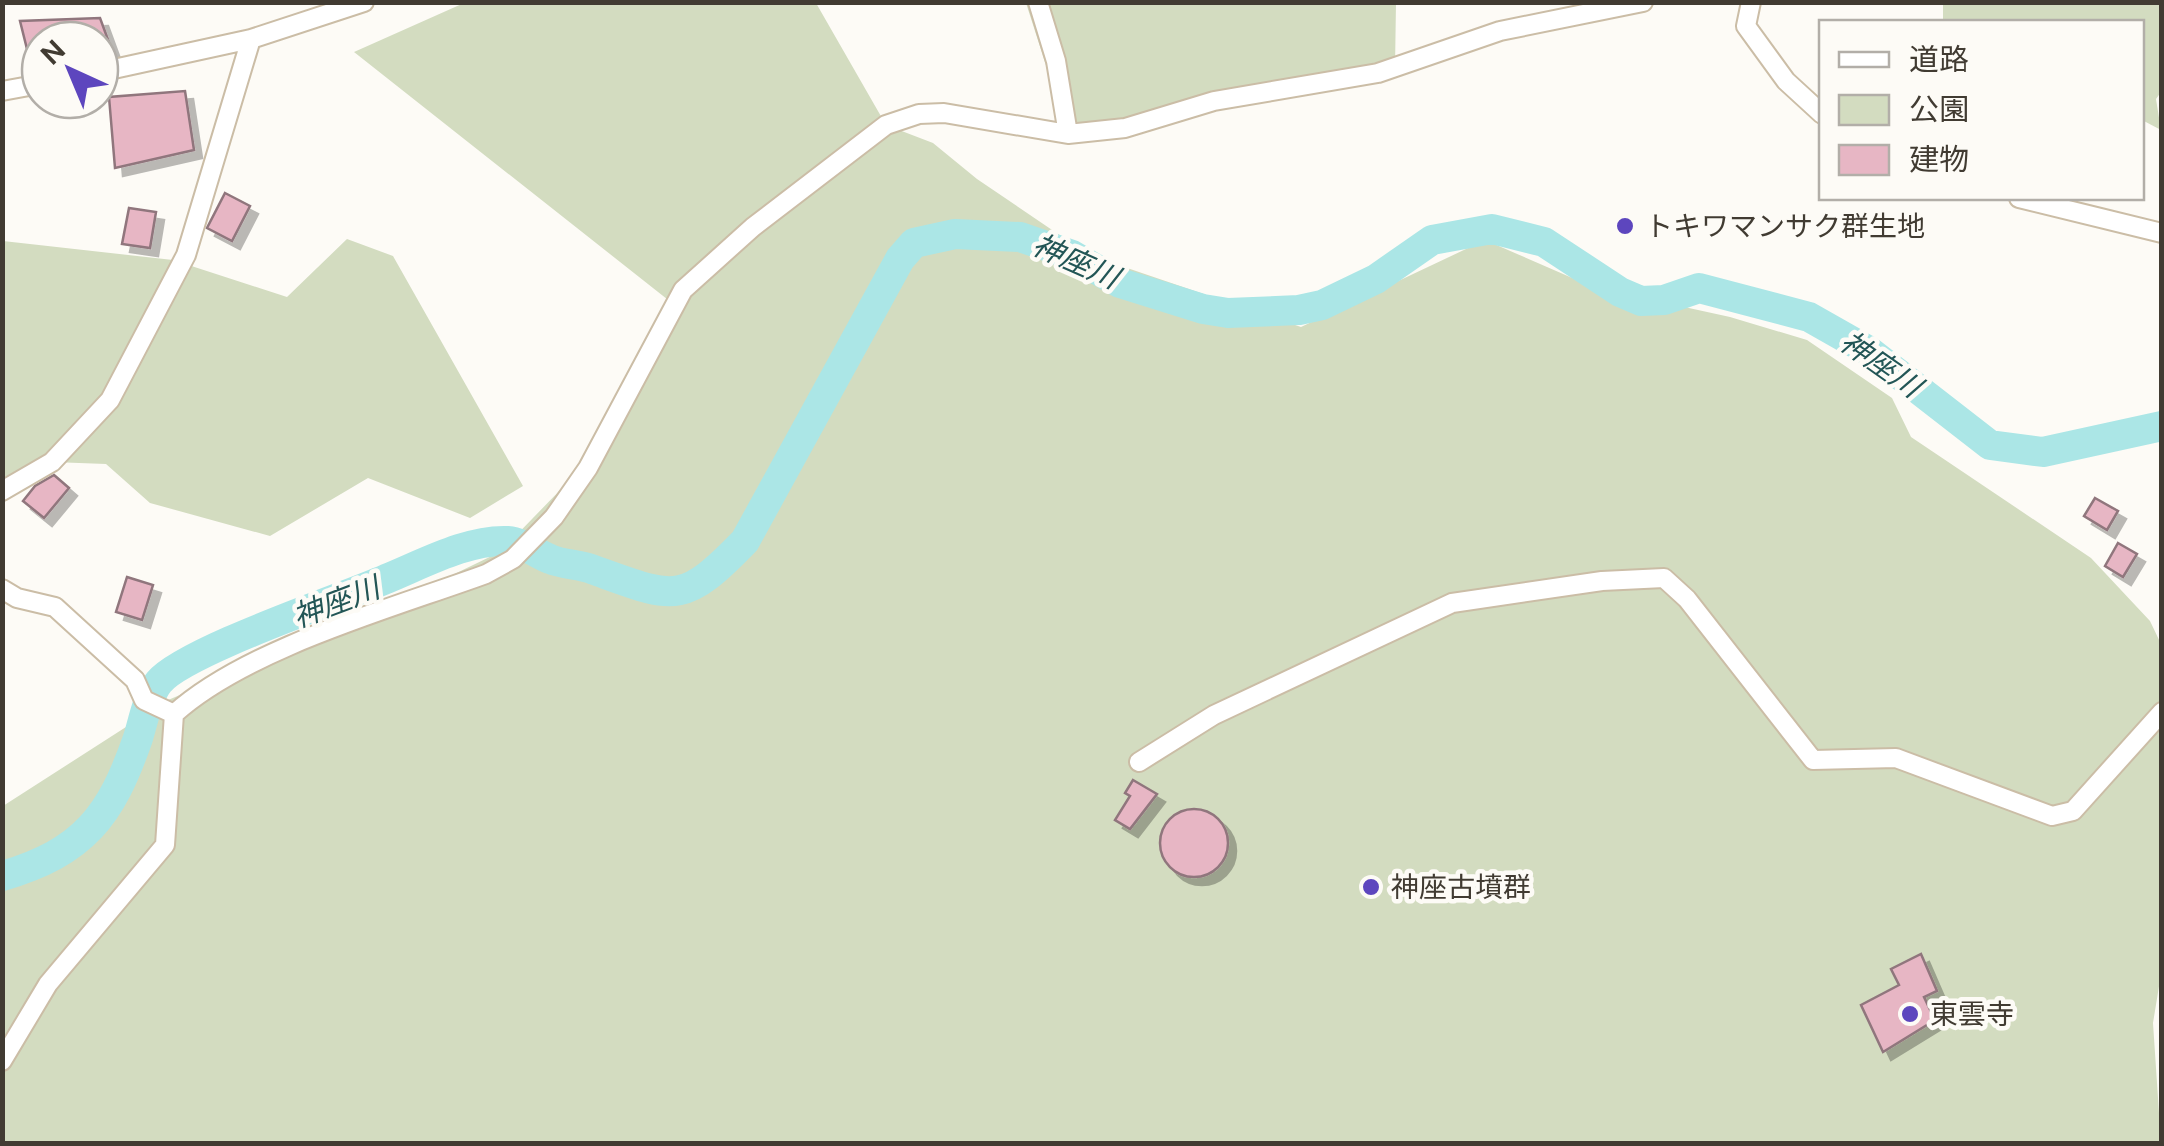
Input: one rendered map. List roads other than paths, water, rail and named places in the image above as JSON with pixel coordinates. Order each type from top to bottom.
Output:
[{"type":"street","points":[[120,68],[250,40],[364,2]]},
{"type":"street","points":[[1038,2],[1056,60],[1068,134]]},
{"type":"street","points":[[174,714],[253,664],[486,574],[513,558],[554,518],[588,468],[683,290],[753,227],[886,125],[919,114],[944,113],[1068,134],[1125,128],[1214,101],[1378,73],[1500,31],[1643,2]]},
{"type":"street","points":[[1751,2],[1746,26],[1786,81],[1819,111]]},
{"type":"street","points":[[2,491],[52,462],[110,400],[186,255],[250,40]]},
{"type":"street","points":[[2027,200],[2162,233]]},
{"type":"street","points":[[1139,762],[1214,715],[1452,603],[1664,578],[1687,599],[1813,760],[1896,758],[2052,816],[2073,810],[2162,712]]},
{"type":"street","points":[[2,589],[16,598],[55,606],[135,680],[144,700],[174,714]]},
{"type":"street","points":[[2,1061],[48,984],[165,845],[174,714]]},
{"type":"waterway","name":"神座川","points":[[2,876],[54,855],[74,842],[105,810],[128,765],[159,682],[174,669],[265,626],[446,554],[493,541],[514,542],[555,561],[661,591],[676,591],[706,577],[745,541],[900,259],[914,243],[955,234],[1020,237],[1072,255],[1120,283],[1228,313],[1299,310],[1322,305],[1376,279],[1432,240],[1492,229],[1544,242],[1620,292],[1641,301],[1664,300],[1699,288],[1809,317],[1869,351],[1990,445],[2043,452],[2162,426]]},
{"type":"place","name":"トキワマンサク群生地","points":[[1625,226]]},
{"type":"place","name":"神座古墳群","points":[[1371,887]]},
{"type":"place","name":"東雲寺","points":[[1910,1014]]}]
